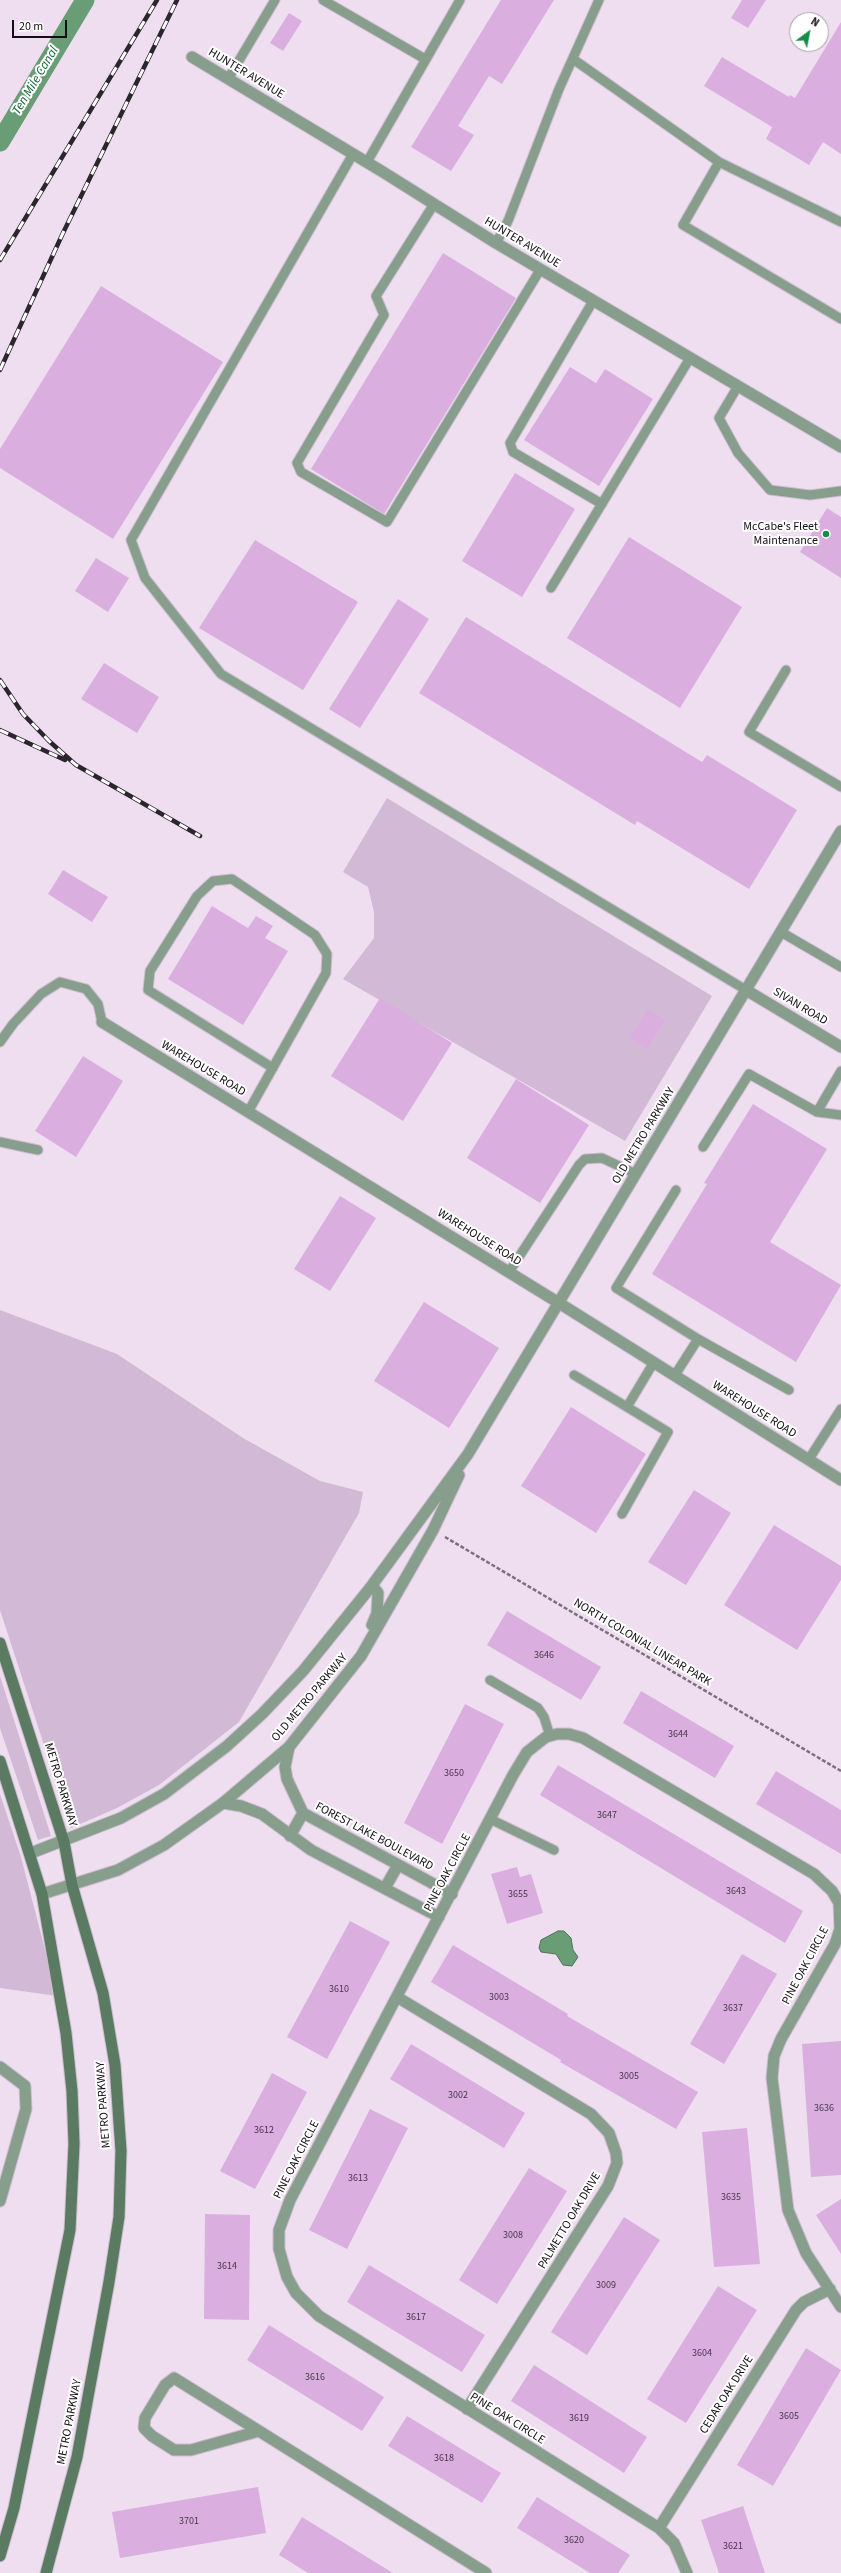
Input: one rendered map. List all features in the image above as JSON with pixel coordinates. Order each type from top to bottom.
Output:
[{"type":"main road","name":"METRO PARKWAY","points":[[0,1643],[64,1842],[72,1885],[103,1993],[115,2065],[121,2151],[119,2217],[77,2457],[46,2573]]},
{"type":"main road","points":[[0,1762],[31,1853],[42,1894],[66,2033],[72,2091],[74,2144],[70,2230],[14,2508],[0,2556]]},
{"type":"street","name":"HUNTER AVENUE","points":[[192,57],[353,154],[540,270],[841,447]]},
{"type":"street","name":"OLD METRO PARKWAY","points":[[31,1853],[64,1842],[121,1818],[164,1794],[227,1746],[262,1714],[304,1671],[370,1588],[468,1454],[841,831]]},
{"type":"street","name":"SIVAN ROAD","points":[[746,990],[841,1047]]},
{"type":"street","name":"WAREHOUSE ROAD","points":[[102,1022],[509,1272],[841,1480]]},
{"type":"street","name":"OLD METRO PARKWAY","points":[[42,1894],[121,1868],[164,1845],[223,1803],[289,1747],[361,1656],[433,1530],[468,1454]]},
{"type":"street","points":[[361,1656],[377,1613],[378,1593],[375,1589],[370,1588]]},
{"type":"street","name":"PINE OAK CIRCLE","points":[[687,2573],[674,2543],[659,2528],[319,2316],[296,2293],[287,2277],[279,2249],[280,2230],[290,2200],[452,1894],[490,1819],[527,1752],[538,1742],[550,1736],[569,1734],[583,1738],[814,1874],[832,1891],[839,1903],[840,1929],[835,1944],[781,2039],[774,2056],[772,2078],[788,2210],[806,2253],[841,2306]]},
{"type":"street","name":"FOREST LAKE BOULEVARD","points":[[289,1747],[285,1767],[287,1779],[303,1813],[452,1894]]},
{"type":"street","points":[[223,1803],[262,1814],[311,1850],[439,1917]]},
{"type":"street","points":[[290,1836],[303,1813]]},
{"type":"street","points":[[386,1888],[398,1865]]},
{"type":"street","name":"PALMETTO OAK DRIVE","points":[[397,1997],[590,2114],[609,2133],[616,2152],[616,2163],[608,2186],[467,2409]]},
{"type":"street","points":[[0,2067],[25,2086],[26,2109],[0,2201]]},
{"type":"street","name":"CEDAR OAK DRIVE","points":[[659,2528],[796,2310],[810,2298],[830,2289]]},
{"type":"street","points":[[259,2431],[191,2450],[174,2450],[152,2436],[144,2428],[145,2418],[165,2385],[174,2378],[259,2431],[486,2573]]},
{"type":"lane","points":[[228,79],[275,0]]},
{"type":"lane","points":[[323,0],[425,59]]},
{"type":"lane","points":[[366,162],[460,0]]},
{"type":"lane","points":[[496,243],[508,221],[572,59],[599,0]]},
{"type":"lane","points":[[572,59],[719,162],[841,222]]},
{"type":"lane","points":[[353,154],[131,540],[144,578],[221,674],[746,990]]},
{"type":"lane","points":[[719,162],[683,225],[841,319]]},
{"type":"lane","points":[[434,204],[376,296],[384,315],[297,463],[301,472],[387,522],[540,270]]},
{"type":"lane","points":[[593,301],[510,443],[513,452],[602,504]]},
{"type":"lane","points":[[551,588],[690,358]]},
{"type":"lane","points":[[738,386],[720,418],[738,453],[770,490],[810,495],[841,491]]},
{"type":"lane","points":[[786,670],[749,732],[841,787]]},
{"type":"lane","points":[[248,1112],[273,1068],[326,973],[327,954],[315,935],[232,879],[213,881],[197,896],[150,971],[148,990],[273,1068]]},
{"type":"lane","points":[[781,932],[841,967]]},
{"type":"lane","points":[[0,1042],[13,1024],[41,994],[60,982],[86,989],[98,1004],[102,1022]]},
{"type":"lane","points":[[817,1112],[841,1071]]},
{"type":"lane","points":[[703,1147],[750,1074],[817,1112],[841,1115]]},
{"type":"lane","points":[[0,1142],[38,1150]]},
{"type":"lane","points":[[509,1272],[579,1165],[585,1159],[602,1158],[636,1174]]},
{"type":"lane","points":[[676,1190],[616,1288],[698,1339],[789,1390]]},
{"type":"lane","points":[[675,1375],[698,1339]]},
{"type":"lane","points":[[627,1406],[654,1362]]},
{"type":"lane","points":[[574,1375],[668,1432],[622,1514]]},
{"type":"lane","points":[[809,1459],[841,1409]]},
{"type":"lane","points":[[490,1680],[538,1708],[544,1717],[550,1736]]},
{"type":"lane","points":[[490,1819],[554,1850]]},
{"type":"path","name":"NORTH COLONIAL LINEAR PARK","points":[[433,1530],[841,1771]]},
{"type":"shaded area","points":[[387,798],[712,996],[625,1141],[343,979],[374,938],[374,912],[368,887],[343,872]]},
{"type":"shaded area","points":[[0,1310],[117,1354],[243,1438],[320,1481],[363,1492],[359,1513],[239,1722],[159,1785],[117,1808],[71,1828],[0,1610]]},
{"type":"shaded area","points":[[0,1676],[51,1836],[38,1840],[0,1728]]},
{"type":"shaded area","points":[[0,1794],[21,1857],[57,1996],[0,1988]]},
{"type":"shaded area","points":[[558,1931],[564,1931],[571,1938],[573,1950],[578,1957],[572,1966],[563,1965],[556,1954],[541,1952],[539,1948],[541,1940]]},
{"type":"building","points":[[501,0],[554,0],[502,84],[489,76],[458,126],[474,135],[451,171],[411,147]]},
{"type":"building","points":[[742,0],[766,0],[748,28],[731,18]]},
{"type":"building","points":[[289,13],[302,21],[283,51],[270,43]]},
{"type":"building","points":[[841,22],[841,154],[823,142],[809,165],[766,139],[772,127],[704,86],[722,57],[789,97],[790,95],[795,98],[823,52],[829,52],[829,42]]},
{"type":"building","points":[[443,253],[516,298],[384,514],[311,469]]},
{"type":"building","points":[[101,286],[223,362],[113,539],[0,468],[0,449]]},
{"type":"building","points":[[570,367],[596,383],[605,369],[653,399],[599,486],[524,440]]},
{"type":"building","points":[[515,473],[575,509],[522,597],[462,561]]},
{"type":"building","name":"McCabe's Fleet Maintenance","points":[[827,508],[841,517],[841,578],[800,552]]},
{"type":"building","points":[[629,537],[742,607],[680,708],[567,638]]},
{"type":"building","points":[[255,540],[358,602],[303,690],[199,628]]},
{"type":"building","points":[[96,558],[129,578],[108,612],[75,591]]},
{"type":"building","points":[[398,599],[429,619],[360,728],[329,709]]},
{"type":"building","points":[[466,617],[702,762],[707,755],[797,810],[749,889],[637,821],[635,825],[419,693]]},
{"type":"building","points":[[104,663],[159,697],[137,733],[81,699]]},
{"type":"building","points":[[63,870],[108,897],[92,922],[48,894]]},
{"type":"building","points":[[212,906],[248,928],[256,916],[273,926],[265,938],[288,951],[243,1025],[168,979]]},
{"type":"building","points":[[380,998],[452,1043],[403,1121],[331,1076]]},
{"type":"building","points":[[648,1009],[665,1020],[647,1049],[630,1038]]},
{"type":"building","points":[[83,1056],[123,1081],[76,1157],[35,1131]]},
{"type":"building","points":[[516,1079],[589,1125],[540,1203],[467,1158]]},
{"type":"building","points":[[753,1104],[827,1149],[770,1242],[841,1285],[796,1362],[652,1274],[707,1184],[704,1183]]},
{"type":"building","points":[[340,1196],[376,1218],[330,1291],[294,1269]]},
{"type":"building","points":[[424,1302],[499,1348],[449,1428],[374,1381]]},
{"type":"building","points":[[571,1407],[646,1454],[596,1533],[521,1486]]},
{"type":"building","points":[[694,1490],[731,1513],[686,1585],[648,1562]]},
{"type":"building","points":[[774,1525],[841,1566],[841,1580],[797,1650],[724,1605]]},
{"type":"building","points":[[507,1611],[601,1667],[581,1700],[487,1645]]},
{"type":"building","points":[[641,1691],[734,1746],[715,1778],[623,1723]]},
{"type":"building","points":[[465,1704],[504,1724],[442,1844],[404,1823]]},
{"type":"building","points":[[558,1765],[803,1911],[785,1943],[540,1795]]},
{"type":"building","points":[[776,1771],[841,1810],[841,1854],[756,1804]]},
{"type":"building","points":[[517,1867],[520,1877],[531,1874],[543,1913],[507,1924],[491,1874]]},
{"type":"building","points":[[350,1921],[390,1942],[327,2059],[287,2037]]},
{"type":"building","points":[[453,1945],[568,2014],[567,2016],[698,2092],[676,2129],[560,2062],[561,2060],[431,1982]]},
{"type":"building","points":[[742,1954],[777,1974],[724,2064],[690,2044]]},
{"type":"building","points":[[841,2041],[841,2175],[811,2177],[802,2044]]},
{"type":"building","points":[[411,2044],[525,2113],[504,2148],[390,2079]]},
{"type":"building","points":[[272,2073],[307,2092],[255,2189],[220,2171]]},
{"type":"building","points":[[370,2109],[408,2128],[347,2249],[309,2230]]},
{"type":"building","points":[[747,2128],[760,2264],[714,2267],[702,2132]]},
{"type":"building","points":[[529,2168],[567,2191],[497,2304],[459,2280]]},
{"type":"building","points":[[841,2199],[841,2254],[816,2215]]},
{"type":"building","points":[[205,2214],[250,2215],[249,2320],[204,2319]]},
{"type":"building","points":[[624,2217],[660,2240],[587,2355],[551,2332]]},
{"type":"building","points":[[369,2265],[485,2335],[462,2372],[347,2302]]},
{"type":"building","points":[[718,2286],[757,2310],[686,2423],[647,2399]]},
{"type":"building","points":[[269,2325],[384,2397],[362,2431],[247,2360]]},
{"type":"building","points":[[806,2348],[841,2370],[773,2486],[737,2465]]},
{"type":"building","points":[[534,2365],[647,2437],[624,2473],[511,2401]]},
{"type":"building","points":[[407,2416],[501,2473],[482,2503],[388,2446]]},
{"type":"building","points":[[258,2487],[266,2533],[120,2558],[112,2512]]},
{"type":"building","points":[[537,2497],[630,2555],[618,2573],[590,2573],[517,2528]]},
{"type":"building","points":[[743,2506],[765,2573],[719,2573],[701,2520]]},
{"type":"building","points":[[302,2517],[393,2573],[308,2573],[279,2555]]},
{"type":"waterway","name":"Ten Mile Canal","points":[[0,142],[85,0]]},
{"type":"railway","points":[[0,260],[157,0]]},
{"type":"railway","points":[[0,370],[63,233],[177,0]]},
{"type":"railway","points":[[0,680],[23,714],[49,741],[76,765],[200,836]]},
{"type":"railway","points":[[0,730],[65,760]]},
{"type":"place","name":"McCabe's Fleet Maintenance","points":[[826,534]]}]
